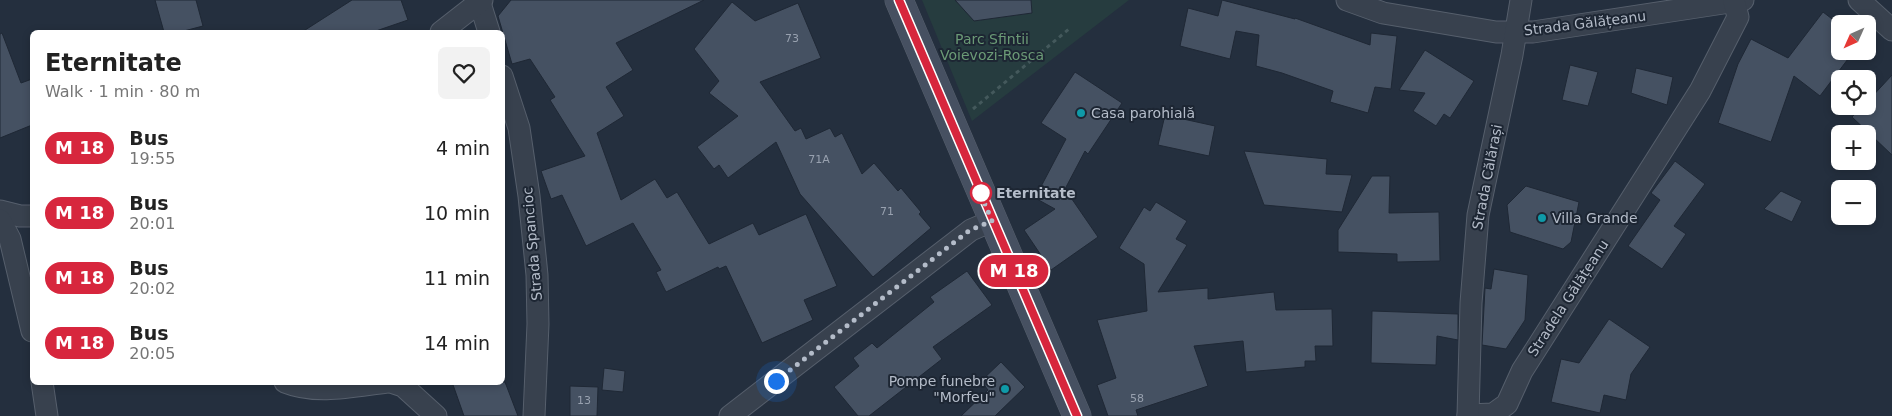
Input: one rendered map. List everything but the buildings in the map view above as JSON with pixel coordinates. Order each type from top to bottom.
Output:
[{"type":"street","points":[[899,0],[1077,416]]},
{"type":"street","name":"Strada Gălățeanu","points":[[1347,0],[1383,12],[1496,32],[1533,32],[1739,1]]},
{"type":"street","name":"Strada Călărași","points":[[1468,415],[1471,303],[1478,215],[1512,55],[1521,0]]},
{"type":"street","points":[[1859,0],[1892,30]]},
{"type":"street","points":[[444,30],[481,1],[488,30]]},
{"type":"street","name":"Stradela Gălățeanu","points":[[1468,415],[1493,414],[1507,404],[1522,371],[1700,91],[1738,17],[1739,1]]},
{"type":"street","name":"Strada Spancioc","points":[[505,85],[519,128],[529,196],[537,275],[538,324],[534,416]]},
{"type":"street","points":[[0,211],[20,216],[30,216]]},
{"type":"street","points":[[0,220],[10,239],[30,323]]},
{"type":"street","points":[[730,416],[970,230],[992,221]]},
{"type":"street","points":[[42,385],[47,416]]},
{"type":"street","points":[[292,385],[326,389],[361,385]]},
{"type":"street","points":[[400,385],[436,416]]},
{"type":"path","points":[[950,122],[964,117],[1068,29]]},
{"type":"green space","name":"Parc Sfintii Voievozi-Rosca","points":[[922,0],[1129,0],[972,121]]},
{"type":"bus line","points":[[899,0],[1077,416]]},
{"type":"place","name":"Casa parohială","points":[[1081,113]]},
{"type":"place","name":"Eternitate","points":[[981,193]]},
{"type":"place","name":"Villa Grande","points":[[1542,218]]},
{"type":"place","name":"Pompe funebre \"Morfeu\"","points":[[1005,389]]},
{"type":"route","points":[[776,381],[970,230],[992,221],[978,188],[981,193]]}]
